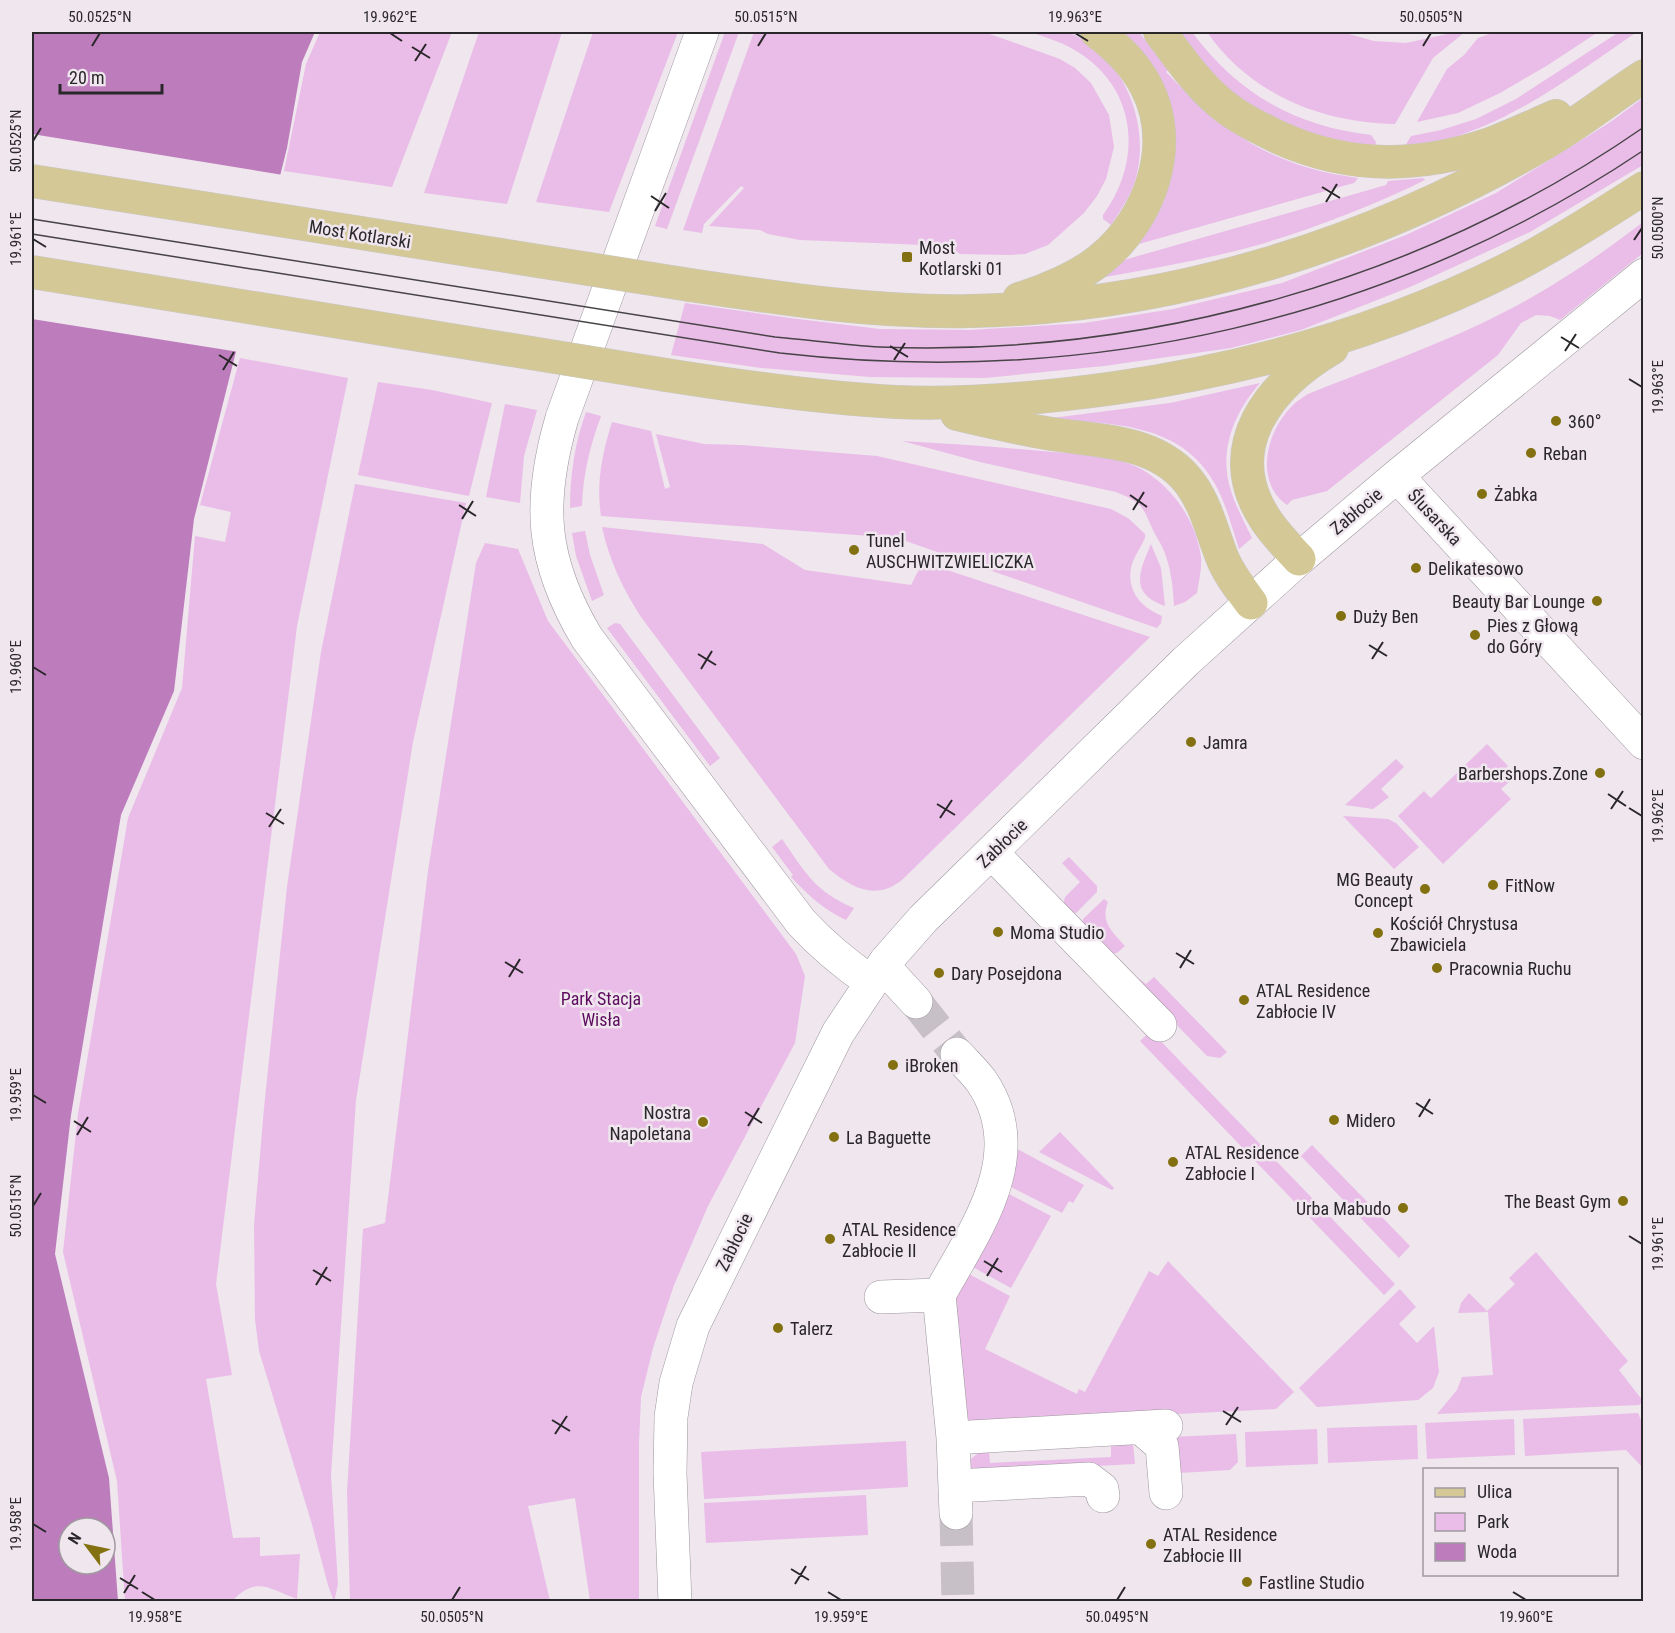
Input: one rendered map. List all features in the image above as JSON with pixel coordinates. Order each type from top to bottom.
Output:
[{"type":"main road","points":[[972,311],[1030,296],[1071,278],[1100,260],[1135,221],[1149,195],[1157,169],[1159,138],[1155,113],[1147,88],[1134,66],[1116,46],[1097,32]]},
{"type":"main road","points":[[1160,32],[1199,82],[1219,102],[1240,117],[1264,131],[1313,151],[1352,160],[1384,164],[1451,155],[1493,143],[1586,103],[1644,74]]},
{"type":"main road","points":[[972,311],[1097,302],[1166,291],[1249,270],[1348,238],[1445,197],[1545,143],[1644,74]]},
{"type":"main road","name":"Most Kotlarski","points":[[32,181],[690,285],[836,305],[972,311]]},
{"type":"main road","points":[[32,272],[755,389],[897,402],[995,401],[1074,394],[1139,384],[1227,369],[1309,348],[1447,296],[1516,265],[1601,216],[1644,188]]},
{"type":"main road","points":[[1299,559],[1273,530],[1258,507],[1248,479],[1246,455],[1248,442],[1263,409],[1285,384],[1320,355],[1366,328]]},
{"type":"main road","points":[[897,402],[1048,433],[1115,442],[1144,450],[1163,459],[1182,474],[1205,507],[1222,557],[1251,603]]},
{"type":"street","points":[[702,32],[562,418],[554,445],[547,486],[549,546],[555,572],[566,600],[587,638],[801,922],[839,959],[877,974],[916,1002]]},
{"type":"street","name":"Zabłocie","points":[[675,1602],[670,1473],[671,1417],[683,1354],[704,1301],[833,1043],[877,974],[923,919],[1186,661],[1299,559],[1397,476],[1644,275]]},
{"type":"street","name":"Ślusarska","points":[[1397,476],[1644,743]]},
{"type":"street","points":[[992,853],[1160,1025]]},
{"type":"street","points":[[957,1054],[981,1082],[994,1107],[1000,1130],[1001,1153],[992,1197],[939,1295],[953,1438],[955,1499],[1089,1479],[1102,1488],[1103,1496]]},
{"type":"street","points":[[881,1297],[939,1295]]},
{"type":"street","points":[[953,1438],[1154,1427],[1162,1446],[1166,1492]]},
{"type":"green space","points":[[1063,31],[1085,41],[1115,69],[1126,87],[1134,107],[1138,127],[1140,148],[1138,168],[1131,191],[1111,225],[1103,219],[1103,215],[1116,194],[1124,173],[1128,151],[1128,129],[1123,108],[1114,88],[1100,70],[1081,54],[1063,44],[1030,32]]},
{"type":"green space","points":[[320,32],[452,32],[392,187],[284,171],[306,64]]},
{"type":"green space","points":[[479,32],[562,32],[507,204],[424,193]]},
{"type":"green space","points":[[593,32],[678,32],[609,212],[536,202]]},
{"type":"green space","points":[[725,32],[739,32],[667,229],[655,226]]},
{"type":"green space","points":[[754,32],[984,32],[1060,59],[1075,68],[1091,83],[1109,115],[1114,147],[1106,179],[1084,213],[1048,245],[1025,254],[960,254],[949,246],[800,240],[768,234],[760,230],[709,226],[744,188],[741,186],[704,224],[702,233],[683,230]]},
{"type":"green space","points":[[1121,32],[1139,32],[1168,70],[1166,72],[1187,94],[1252,144],[1300,165],[1358,178],[1354,183],[1139,244],[1164,201],[1175,148]]},
{"type":"green space","points":[[1178,32],[1192,32],[1229,73],[1270,103],[1317,124],[1371,135],[1376,142],[1375,147],[1352,144],[1306,132],[1262,112],[1223,86],[1206,69]]},
{"type":"green space","points":[[1207,32],[1342,32],[1374,41],[1406,43],[1465,32],[1433,58],[1395,124],[1340,118],[1289,101],[1244,72],[1224,54]]},
{"type":"green space","points":[[1495,32],[1598,32],[1500,93],[1458,113],[1417,122],[1447,69],[1464,55],[1478,38]]},
{"type":"green space","points":[[1619,32],[1637,32],[1566,81],[1516,110],[1464,134],[1433,143],[1405,146],[1411,136],[1476,119],[1516,99]]},
{"type":"green space","points":[[1643,98],[1643,165],[1530,232],[1410,287],[1301,330],[1231,348],[1104,366],[985,378],[870,377],[761,368],[671,355],[685,303],[880,329],[970,330],[1084,323],[1173,309],[1282,283],[1406,235],[1496,193],[1609,123]]},
{"type":"green space","points":[[1423,178],[1425,180],[1364,208],[1258,245],[1182,263],[1105,277],[1104,275],[1124,260],[1386,185],[1388,181]]},
{"type":"green space","points":[[1643,222],[1643,253],[1560,320],[1550,316],[1536,315],[1521,323],[1498,355],[1327,491],[1292,500],[1287,505],[1276,495],[1267,469],[1271,441],[1284,415],[1298,401],[1308,394],[1441,342],[1493,318],[1582,266]]},
{"type":"green space","points":[[240,358],[348,378],[297,626],[216,1284],[232,1375],[206,1379],[233,1538],[260,1537],[260,1556],[300,1554],[297,1599],[270,1588],[255,1586],[240,1593],[232,1601],[125,1601],[117,1481],[63,1252],[78,1114],[128,818],[182,688],[195,536],[225,542],[231,512],[200,505]]},
{"type":"green space","points":[[378,382],[432,390],[492,403],[469,496],[358,475]]},
{"type":"green space","points":[[1260,383],[1236,420],[1226,461],[1231,491],[1252,538],[1239,549],[1226,508],[1215,484],[1200,463],[1182,448],[1140,429],[1092,422],[1044,419],[1170,403]]},
{"type":"green space","points":[[505,404],[537,410],[524,456],[520,503],[486,497]]},
{"type":"green space","points":[[586,412],[601,416],[588,460],[582,506],[570,508],[574,459]]},
{"type":"green space","points":[[612,422],[651,431],[665,489],[670,487],[656,434],[704,444],[877,456],[1111,509],[1128,518],[1145,534],[1132,564],[1131,581],[1136,596],[1141,602],[1162,616],[1161,623],[1157,628],[897,538],[601,516],[599,492],[601,469]]},
{"type":"green space","points":[[902,441],[1086,455],[1109,458],[1141,469],[1153,476],[1173,495],[1194,531],[1201,557],[1197,593],[1185,602],[1174,606],[1171,578],[1164,551],[1144,510],[1132,499],[1116,492],[980,462]]},
{"type":"green space","points":[[355,484],[466,503],[413,742],[356,1100],[331,1475],[338,1584],[334,1602],[259,1351],[255,1319],[254,1225],[287,887],[321,652]]},
{"type":"green space","points":[[602,527],[763,544],[805,570],[911,585],[923,562],[1150,637],[903,879],[884,890],[865,890],[847,882],[829,869],[641,617],[617,574]]},
{"type":"green space","points":[[585,531],[590,555],[604,595],[592,601],[576,556],[572,533]]},
{"type":"green space","name":"Park Stacja Wisła","points":[[485,543],[518,549],[548,621],[796,954],[805,976],[795,1043],[708,1206],[674,1285],[653,1348],[641,1397],[639,1601],[590,1601],[575,1498],[528,1506],[550,1601],[350,1601],[347,1492],[363,1229],[385,1223],[428,871],[476,563]]},
{"type":"green space","points":[[1151,544],[1161,568],[1165,606],[1153,601],[1141,588],[1143,563]]},
{"type":"green space","points":[[615,623],[620,624],[720,758],[710,766],[607,628]]},
{"type":"green space","points":[[1487,744],[1508,766],[1500,773],[1509,782],[1501,789],[1511,799],[1443,864],[1398,816],[1424,791],[1431,798]]},
{"type":"green space","points":[[1396,759],[1404,767],[1381,789],[1389,797],[1373,809],[1345,805]]},
{"type":"green space","points":[[1343,816],[1388,819],[1396,823],[1419,847],[1394,869]]},
{"type":"green space","points":[[782,839],[820,888],[854,908],[846,920],[816,901],[791,877],[793,875],[772,847]]},
{"type":"green space","points":[[1069,857],[1097,886],[1097,892],[1076,913],[1069,913],[1063,906],[1065,897],[1080,882],[1062,863]]},
{"type":"green space","points":[[1104,899],[1108,902],[1106,921],[1125,946],[1117,953],[1108,954],[1082,927],[1083,919]]},
{"type":"green space","points":[[1130,972],[1146,984],[1154,977],[1227,1052],[1220,1058],[1207,1056],[1127,974]]},
{"type":"green space","points":[[1151,1031],[1395,1284],[1384,1295],[1140,1041]]},
{"type":"green space","points":[[1060,1132],[1114,1188],[1112,1190],[1039,1152]]},
{"type":"green space","points":[[1312,1145],[1410,1246],[1399,1258],[1301,1156]]},
{"type":"green space","points":[[1012,1146],[1084,1185],[1073,1203],[1069,1201],[1062,1213],[1007,1185]]},
{"type":"green space","points":[[1005,1192],[1051,1216],[1011,1288],[969,1265]]},
{"type":"green space","points":[[1536,1252],[1628,1361],[1619,1370],[1643,1401],[1639,1405],[1437,1414],[1457,1390],[1462,1377],[1493,1375],[1488,1312],[1458,1313],[1461,1303],[1469,1293],[1487,1311],[1515,1284],[1509,1278]]},
{"type":"green space","points":[[1168,1261],[1294,1392],[1276,1409],[975,1424],[964,1417],[952,1301],[965,1272],[1010,1296],[985,1349],[1077,1394],[1079,1389],[1085,1392],[1149,1271],[1158,1276]]},
{"type":"green space","points":[[1400,1289],[1416,1307],[1399,1324],[1417,1343],[1434,1326],[1439,1372],[1433,1388],[1418,1400],[1317,1407],[1299,1388]]},
{"type":"green space","points":[[1638,1413],[1643,1425],[1643,1468],[1626,1450],[1525,1456],[1523,1419]]},
{"type":"green space","points":[[1514,1419],[1515,1455],[1427,1459],[1425,1423]]},
{"type":"green space","points":[[1417,1425],[1418,1459],[1328,1463],[1327,1428]]},
{"type":"green space","points":[[1317,1429],[1318,1464],[1246,1467],[1245,1432]]},
{"type":"green space","points":[[1236,1434],[1238,1462],[1230,1470],[1179,1473],[1170,1437]]},
{"type":"green space","points":[[906,1441],[908,1487],[704,1499],[701,1452]]},
{"type":"green space","points":[[1133,1443],[1135,1464],[963,1473],[966,1463],[982,1450],[989,1451],[990,1463],[1111,1457],[1111,1445]]},
{"type":"green space","points":[[866,1495],[868,1535],[706,1543],[704,1503]]},
{"type":"water","points":[[32,32],[315,32],[302,62],[287,148],[194,519],[174,691],[121,815],[71,1115],[55,1254],[109,1478],[112,1516],[57,1516],[57,1576],[116,1576],[118,1601],[32,1602]]},
{"type":"pier","points":[[32,134],[283,175],[239,352],[32,319]]},
{"type":"tunnel","points":[[916,1002],[957,1054]]},
{"type":"tunnel","points":[[956,1513],[958,1602]]},
{"type":"tram line","points":[[32,219],[775,337],[880,347],[981,347],[1082,338],[1182,322],[1280,298],[1376,266],[1470,227],[1559,181],[1644,127]]},
{"type":"tram line","points":[[32,234],[780,353],[894,361],[1008,360],[1120,350],[1230,329],[1339,299],[1444,259],[1546,210],[1644,150]]},
{"type":"place","name":"Most Kotlarski 01","points":[[907,257]]},
{"type":"place","name":"360°","points":[[1556,421]]},
{"type":"place","name":"Reban","points":[[1531,453]]},
{"type":"place","name":"Żabka","points":[[1482,494]]},
{"type":"place","name":"Tunel AUSCHWITZWIELICZKA","points":[[854,550]]},
{"type":"place","name":"Delikatesowo","points":[[1416,568]]},
{"type":"place","name":"Beauty Bar Lounge","points":[[1597,601]]},
{"type":"place","name":"Duży Ben","points":[[1341,616]]},
{"type":"place","name":"Pies z Głową do Góry","points":[[1475,635]]},
{"type":"place","name":"Jamra","points":[[1191,742]]},
{"type":"place","name":"Barbershops.Zone","points":[[1600,773]]},
{"type":"place","name":"FitNow","points":[[1493,885]]},
{"type":"place","name":"MG Beauty Concept","points":[[1425,889]]},
{"type":"place","name":"Moma Studio","points":[[998,932]]},
{"type":"place","name":"Kościół Chrystusa Zbawiciela","points":[[1378,933]]},
{"type":"place","name":"Pracownia Ruchu","points":[[1437,968]]},
{"type":"place","name":"Dary Posejdona","points":[[939,973]]},
{"type":"place","name":"ATAL Residence Zabłocie IV","points":[[1244,1000]]},
{"type":"place","name":"iBroken","points":[[893,1065]]},
{"type":"place","name":"Midero","points":[[1334,1120]]},
{"type":"place","name":"Nostra Napoletana","points":[[703,1122]]},
{"type":"place","name":"La Baguette","points":[[834,1137]]},
{"type":"place","name":"ATAL Residence Zabłocie I","points":[[1173,1162]]},
{"type":"place","name":"The Beast Gym","points":[[1623,1201]]},
{"type":"place","name":"Urba Mabudo","points":[[1403,1208]]},
{"type":"place","name":"ATAL Residence Zabłocie II","points":[[830,1239]]},
{"type":"place","name":"Talerz","points":[[778,1328]]},
{"type":"place","name":"ATAL Residence Zabłocie III","points":[[1151,1544]]},
{"type":"place","name":"Fastline Studio","points":[[1247,1582]]}]
